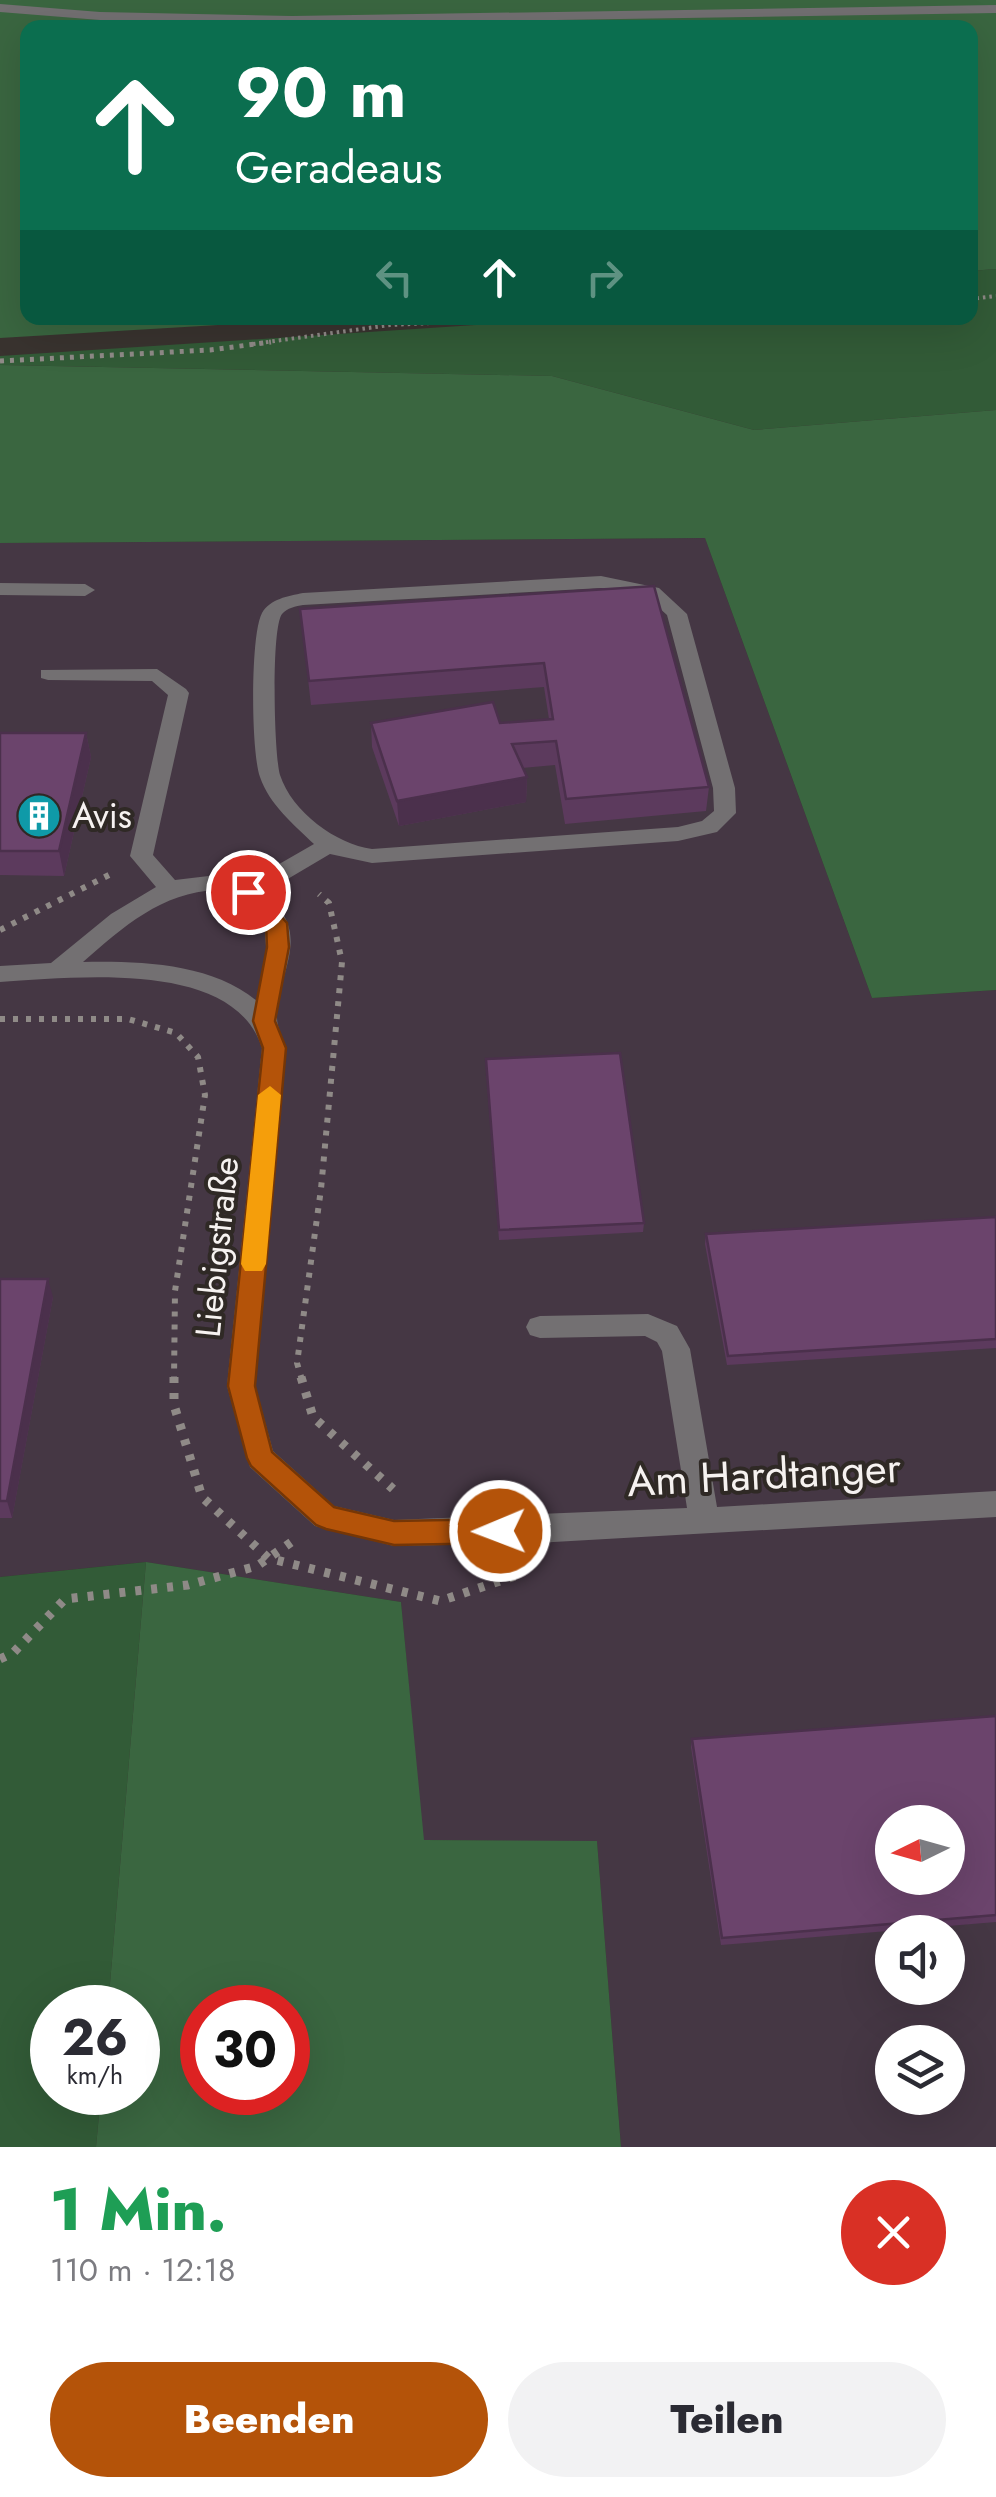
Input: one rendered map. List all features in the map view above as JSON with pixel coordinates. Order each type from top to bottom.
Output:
[{"type":"street","points":[[0,8],[100,16],[292,20],[996,9]]},
{"type":"street","points":[[600,582],[648,588],[666,597],[678,614],[724,788],[725,813],[710,827],[678,834],[372,856],[346,854],[329,845],[285,799],[268,768],[269,633],[270,617],[277,608],[303,599],[600,582]]},
{"type":"street","points":[[0,589],[85,590]]},
{"type":"street","points":[[48,674],[157,675],[178,693],[141,856],[170,889]]},
{"type":"street","points":[[248,892],[329,845]]},
{"type":"street","points":[[0,974],[57,971],[188,978],[222,988],[264,1021],[278,947],[277,923],[248,892],[227,883],[196,883],[170,889],[118,920],[57,971]]},
{"type":"street","name":"Liebigstraße","points":[[264,1021],[274,1048],[242,1386],[260,1458],[326,1517],[394,1533],[536,1530]]},
{"type":"street","points":[[540,1327],[648,1325],[667,1334],[676,1349],[704,1518]]},
{"type":"street","name":"Am Hardtanger","points":[[536,1530],[996,1504]]},
{"type":"path","points":[[0,361],[210,350],[390,325]]},
{"type":"path","points":[[0,1659],[12,1654],[65,1598],[188,1585],[257,1566],[326,1517]]},
{"type":"shaded area","points":[[705,538],[872,998],[996,990],[996,2147],[621,2147],[597,1842],[423,1840],[401,1602],[146,1562],[0,1577],[0,543]]},
{"type":"green space","points":[[0,0],[996,0],[996,269],[978,270],[978,20],[20,20],[20,325],[217,325],[0,338]]},
{"type":"green space","points":[[996,269],[996,410],[754,430],[552,376],[0,365],[0,356],[477,325],[978,325],[978,270]]},
{"type":"green space","points":[[0,365],[552,376],[754,430],[996,410],[996,990],[872,998],[705,538],[0,543]]},
{"type":"green space","points":[[146,1562],[110,1985],[30,1985],[30,2115],[99,2115],[96,2147],[0,2147],[0,1577]]},
{"type":"green space","points":[[146,1562],[401,1602],[424,1840],[597,1841],[621,2147],[96,2147],[99,2115],[160,2115],[160,1985],[110,1985]]},
{"type":"building","points":[[654,586],[709,787],[566,799],[556,741],[512,744],[527,777],[397,801],[371,723],[493,702],[500,723],[553,719],[544,663],[309,681],[300,609]]},
{"type":"building","name":"Avis","points":[[0,733],[86,733],[59,851],[0,851]]},
{"type":"building","points":[[620,1053],[644,1223],[499,1230],[486,1059]]},
{"type":"building","points":[[996,1217],[996,1339],[728,1356],[706,1234]]},
{"type":"building","points":[[0,1279],[48,1279],[7,1501],[0,1501]]},
{"type":"building","points":[[996,1716],[996,1915],[875,1915],[875,1925],[722,1938],[692,1739]]},
{"type":"slow traffic","points":[[253,1264],[270,1095]]},
{"type":"place","name":"Avis","points":[[39,816]]},
{"type":"route","points":[[248,892],[277,923],[278,947],[264,1021],[274,1048],[242,1386],[260,1458],[326,1517],[394,1533],[500,1531]]}]
